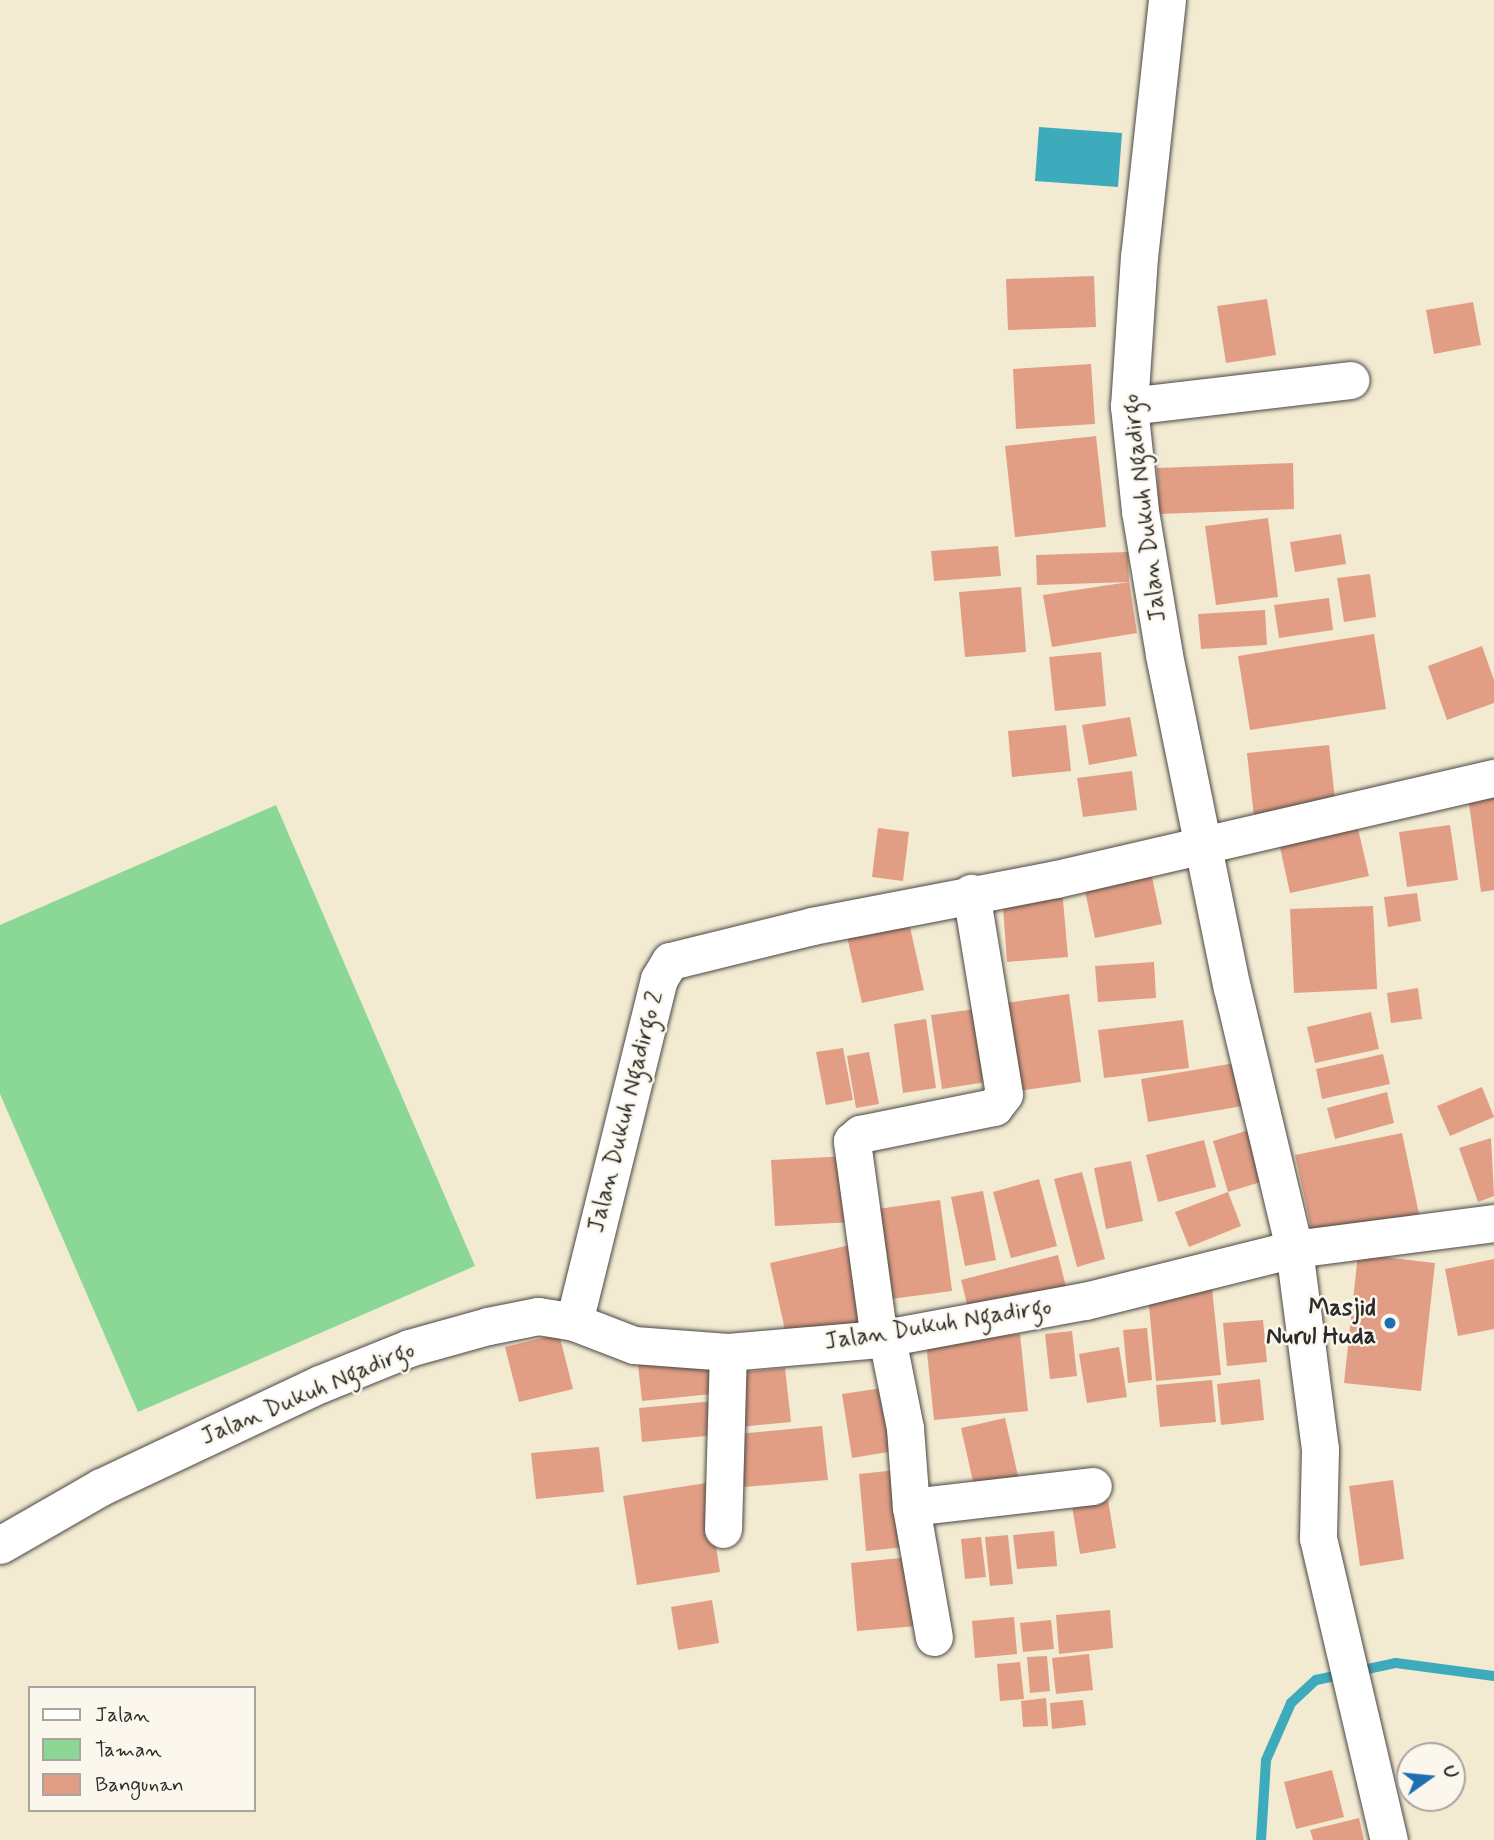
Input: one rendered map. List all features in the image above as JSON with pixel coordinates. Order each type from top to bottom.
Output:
[{"type":"street","name":"Jalan Dukuh Ngadirgo","points":[[1167,0],[1139,256],[1129,406],[1152,589],[1231,988],[1294,1250],[1320,1449],[1318,1538],[1336,1625],[1389,1840]]},
{"type":"street","points":[[1129,406],[1349,380]]},
{"type":"street","points":[[934,1637],[911,1507],[905,1427],[883,1338],[852,1141],[860,1135],[993,1107],[1004,1094],[971,893],[1056,880],[1494,778]]},
{"type":"street","name":"Jalan Dukuh Ngadirgo 2","points":[[574,1322],[659,979],[670,961],[726,945],[971,893]]},
{"type":"street","name":"Jalan Dukuh Ngadirgo","points":[[0,1545],[101,1487],[320,1384],[409,1348],[538,1316],[574,1322],[634,1345],[728,1352],[883,1338],[1085,1301],[1294,1250],[1494,1223]]},
{"type":"street","points":[[723,1530],[728,1352]]},
{"type":"street","points":[[911,1507],[1093,1486]]},
{"type":"green space","points":[[276,805],[475,1266],[138,1412],[0,1094],[0,925]]},
{"type":"water","points":[[1039,127],[1122,133],[1118,187],[1035,181]]},
{"type":"building","points":[[1094,276],[1096,327],[1008,330],[1006,279]]},
{"type":"building","points":[[1267,299],[1276,355],[1226,363],[1217,306]]},
{"type":"building","points":[[1473,302],[1481,345],[1434,354],[1426,310]]},
{"type":"building","points":[[1091,364],[1095,424],[1016,429],[1013,369]]},
{"type":"building","points":[[1096,436],[1106,527],[1015,537],[1005,446]]},
{"type":"building","points":[[1293,463],[1294,509],[1159,514],[1157,468]]},
{"type":"building","points":[[1268,518],[1278,597],[1216,605],[1205,526]]},
{"type":"building","points":[[1341,534],[1346,564],[1295,572],[1290,542]]},
{"type":"building","points":[[998,546],[1001,576],[934,581],[931,551]]},
{"type":"building","points":[[1128,552],[1129,582],[1037,585],[1036,555]]},
{"type":"building","points":[[1370,574],[1376,617],[1344,622],[1337,578]]},
{"type":"building","points":[[1129,582],[1137,633],[1052,647],[1043,595]]},
{"type":"building","points":[[1021,587],[1026,652],[965,657],[959,592]]},
{"type":"building","points":[[1329,598],[1333,630],[1279,638],[1274,605]]},
{"type":"building","points":[[1265,610],[1267,645],[1201,649],[1198,614]]},
{"type":"building","points":[[1374,634],[1386,709],[1250,730],[1238,656]]},
{"type":"building","points":[[1482,646],[1494,680],[1494,703],[1447,720],[1428,666]]},
{"type":"building","points":[[1101,652],[1106,706],[1055,711],[1049,657]]},
{"type":"building","points":[[1130,717],[1137,756],[1089,765],[1082,725]]},
{"type":"building","points":[[1066,725],[1071,771],[1012,777],[1008,731]]},
{"type":"building","points":[[1329,745],[1336,809],[1254,817],[1247,753]]},
{"type":"building","points":[[1132,771],[1137,810],[1083,817],[1077,778]]},
{"type":"building","points":[[1494,793],[1494,890],[1481,892],[1468,796]]},
{"type":"building","points":[[1356,820],[1369,876],[1290,893],[1278,838]]},
{"type":"building","points":[[1450,825],[1458,880],[1407,887],[1399,832]]},
{"type":"building","points":[[878,828],[909,832],[903,881],[872,877]]},
{"type":"building","points":[[1149,863],[1162,924],[1095,938],[1082,877]]},
{"type":"building","points":[[1062,889],[1068,957],[1007,962],[1002,894]]},
{"type":"building","points":[[1417,893],[1421,921],[1388,927],[1384,897]]},
{"type":"building","points":[[1373,906],[1377,989],[1294,993],[1290,909]]},
{"type":"building","points":[[908,918],[924,990],[862,1003],[846,932]]},
{"type":"building","points":[[1154,962],[1156,998],[1098,1002],[1095,966]]},
{"type":"building","points":[[1418,988],[1422,1019],[1391,1023],[1387,993]]},
{"type":"building","points":[[1069,994],[1081,1082],[1018,1091],[1005,1003]]},
{"type":"building","points":[[976,1009],[986,1082],[942,1089],[931,1015]]},
{"type":"building","points":[[1371,1012],[1379,1049],[1315,1063],[1307,1027]]},
{"type":"building","points":[[926,1019],[936,1088],[903,1093],[894,1024]]},
{"type":"building","points":[[1183,1020],[1189,1068],[1104,1078],[1098,1030]]},
{"type":"building","points":[[843,1048],[853,1100],[826,1105],[816,1052]]},
{"type":"building","points":[[869,1052],[879,1104],[856,1108],[847,1056]]},
{"type":"building","points":[[1383,1054],[1390,1084],[1322,1099],[1316,1069]]},
{"type":"building","points":[[1235,1063],[1243,1106],[1148,1122],[1141,1079]]},
{"type":"building","points":[[1482,1087],[1494,1117],[1450,1136],[1437,1106]]},
{"type":"building","points":[[1387,1092],[1394,1123],[1335,1139],[1327,1108]]},
{"type":"building","points":[[1249,1130],[1264,1181],[1228,1192],[1213,1141]]},
{"type":"building","points":[[1402,1133],[1419,1214],[1313,1236],[1295,1155]]},
{"type":"building","points":[[1491,1138],[1494,1196],[1478,1202],[1459,1148]]},
{"type":"building","points":[[1204,1140],[1216,1187],[1158,1202],[1146,1155]]},
{"type":"building","points":[[849,1156],[854,1222],[775,1226],[771,1160]]},
{"type":"building","points":[[1131,1161],[1143,1221],[1106,1229],[1094,1168]]},
{"type":"building","points":[[1082,1172],[1105,1259],[1077,1267],[1054,1179]]},
{"type":"building","points":[[1039,1179],[1057,1246],[1011,1258],[993,1192]]},
{"type":"building","points":[[983,1191],[996,1260],[965,1266],[951,1197]]},
{"type":"building","points":[[1228,1192],[1241,1226],[1189,1247],[1175,1212]]},
{"type":"building","points":[[940,1200],[952,1291],[883,1300],[871,1210]]},
{"type":"building","points":[[855,1244],[873,1319],[787,1339],[770,1263]]},
{"type":"building","name":"Masjid Nurul Huda","points":[[1358,1254],[1435,1263],[1421,1391],[1344,1383]]},
{"type":"building","points":[[1058,1255],[1068,1295],[971,1320],[961,1280]]},
{"type":"building","points":[[1494,1259],[1494,1329],[1458,1336],[1445,1269]]},
{"type":"building","points":[[1212,1288],[1221,1375],[1156,1381],[1148,1295]]},
{"type":"building","points":[[1263,1320],[1267,1362],[1227,1366],[1223,1323]]},
{"type":"building","points":[[1147,1328],[1152,1380],[1128,1383],[1123,1330]]},
{"type":"building","points":[[1072,1331],[1077,1376],[1050,1379],[1045,1334]]},
{"type":"building","points":[[559,1334],[573,1389],[519,1402],[505,1347]]},
{"type":"building","points":[[1020,1334],[1028,1411],[934,1420],[926,1343]]},
{"type":"building","points":[[1119,1347],[1127,1397],[1087,1403],[1079,1354]]},
{"type":"building","points":[[709,1358],[712,1394],[642,1401],[638,1365]]},
{"type":"building","points":[[785,1368],[791,1422],[739,1427],[734,1373]]},
{"type":"building","points":[[1260,1379],[1264,1420],[1221,1425],[1217,1384]]},
{"type":"building","points":[[1212,1380],[1216,1422],[1160,1427],[1156,1385]]},
{"type":"building","points":[[889,1387],[900,1450],[852,1458],[842,1394]]},
{"type":"building","points":[[714,1401],[717,1435],[642,1442],[639,1408]]},
{"type":"building","points":[[1005,1418],[1020,1485],[976,1495],[961,1428]]},
{"type":"building","points":[[822,1426],[828,1480],[744,1487],[738,1434]]},
{"type":"building","points":[[599,1447],[604,1492],[536,1499],[531,1453]]},
{"type":"building","points":[[906,1469],[914,1546],[866,1551],[859,1474]]},
{"type":"building","points":[[1393,1480],[1404,1559],[1360,1566],[1349,1486]]},
{"type":"building","points":[[706,1483],[720,1572],[637,1585],[623,1496]]},
{"type":"building","points":[[1107,1494],[1116,1548],[1080,1554],[1071,1500]]},
{"type":"building","points":[[1054,1531],[1057,1566],[1017,1569],[1013,1535]]},
{"type":"building","points":[[1008,1535],[1013,1584],[990,1586],[985,1537]]},
{"type":"building","points":[[981,1537],[986,1577],[965,1579],[961,1539]]},
{"type":"building","points":[[910,1557],[917,1626],[857,1631],[851,1563]]},
{"type":"building","points":[[712,1600],[719,1643],[678,1650],[671,1607]]},
{"type":"building","points":[[1110,1610],[1113,1648],[1059,1654],[1056,1615]]},
{"type":"building","points":[[1014,1617],[1017,1654],[975,1658],[972,1621]]},
{"type":"building","points":[[1051,1620],[1054,1649],[1023,1652],[1020,1623]]},
{"type":"building","points":[[1089,1654],[1093,1690],[1056,1694],[1052,1658]]},
{"type":"building","points":[[1047,1656],[1050,1691],[1030,1693],[1027,1657]]},
{"type":"building","points":[[1020,1662],[1024,1699],[1000,1701],[997,1664]]},
{"type":"building","points":[[1046,1698],[1048,1726],[1023,1727],[1021,1701]]},
{"type":"building","points":[[1083,1700],[1086,1725],[1052,1729],[1050,1703]]},
{"type":"building","points":[[1332,1770],[1344,1817],[1296,1829],[1284,1782]]},
{"type":"building","points":[[1359,1818],[1364,1840],[1313,1840],[1310,1830]]},
{"type":"waterway","points":[[1261,1840],[1266,1760],[1291,1703],[1316,1680],[1396,1663],[1494,1676]]},
{"type":"place","name":"Masjid Nurul Huda","points":[[1390,1323]]}]
